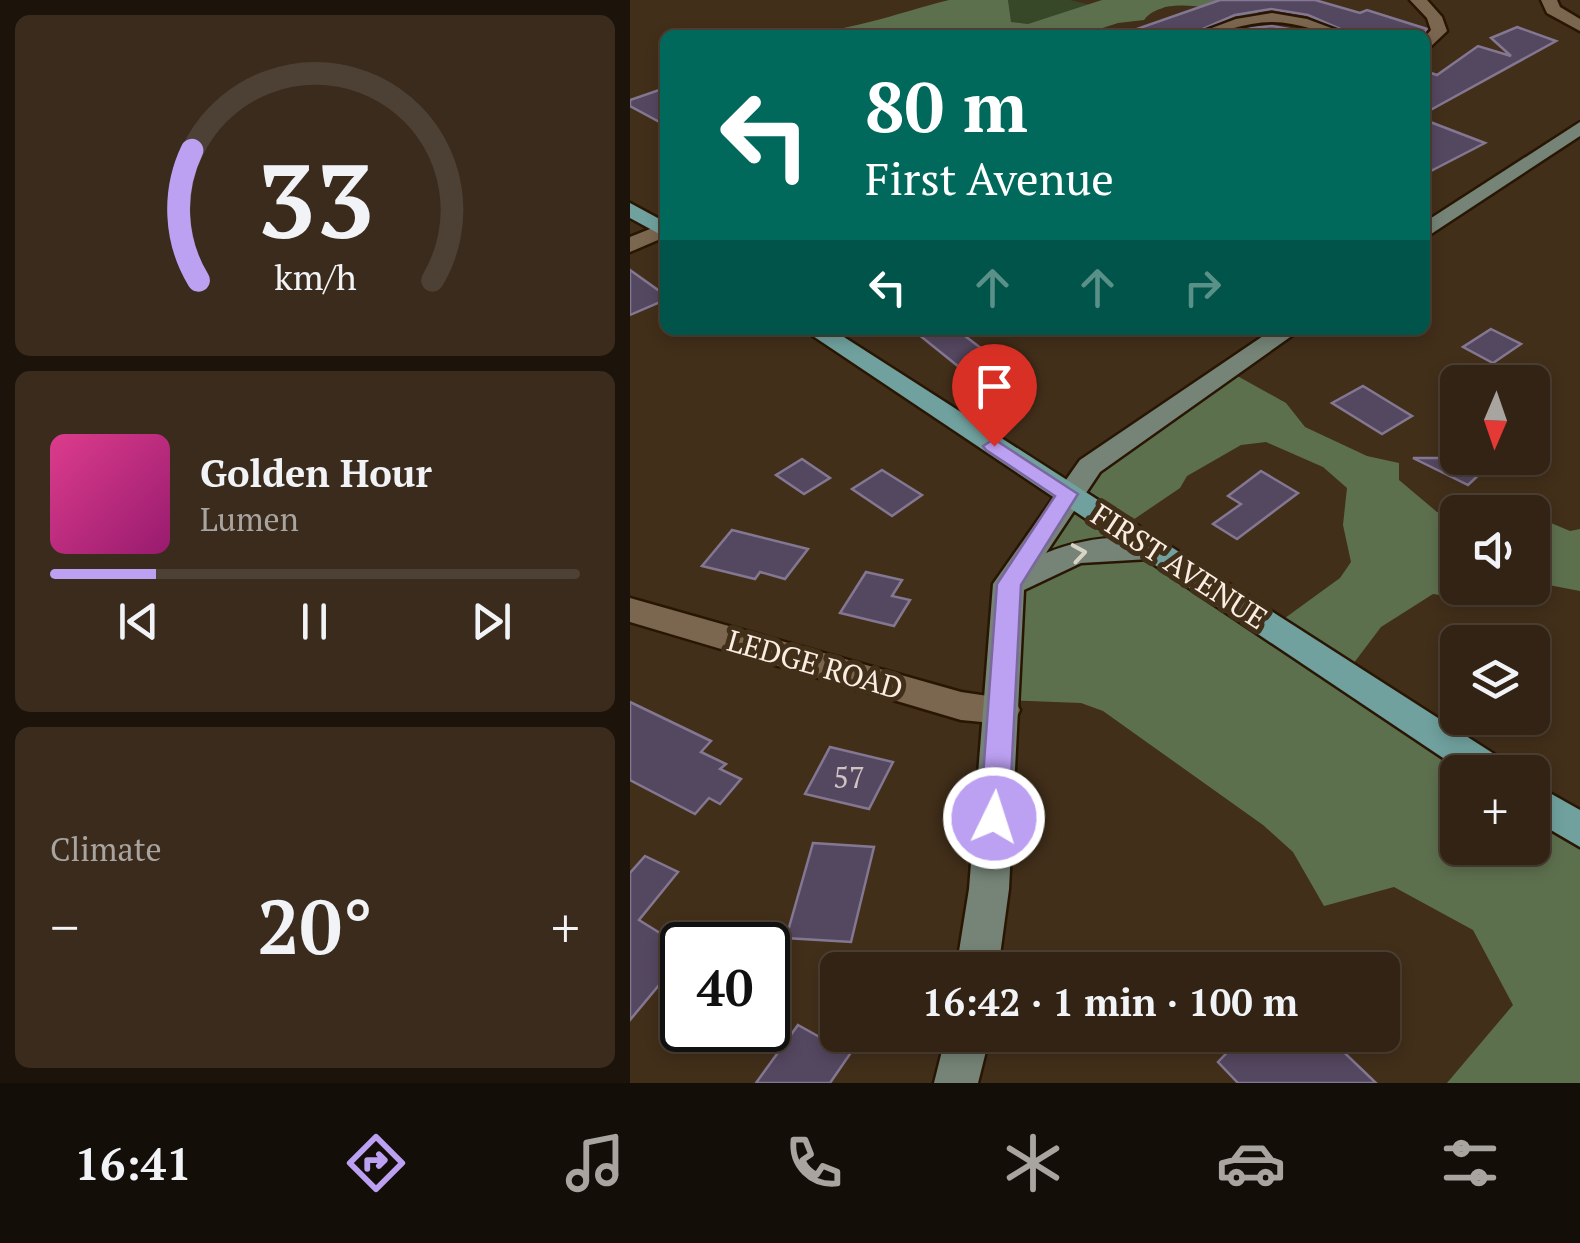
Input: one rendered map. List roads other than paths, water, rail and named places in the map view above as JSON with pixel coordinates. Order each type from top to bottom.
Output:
[{"type":"main road","points":[[630,209],[660,228]]},
{"type":"main road","name":"FIRST AVENUE","points":[[824,335],[1466,755]]},
{"type":"main road","points":[[1550,811],[1580,830]]},
{"type":"street","points":[[1418,0],[1434,18],[1438,31],[1430,41]]},
{"type":"street","points":[[1549,0],[1553,10],[1580,26]]},
{"type":"street","points":[[1219,30],[1266,16],[1290,18],[1327,30]]},
{"type":"street","points":[[1430,229],[1580,128]]},
{"type":"street","points":[[630,245],[660,232]]},
{"type":"street","points":[[980,952],[989,889],[1009,584],[1090,466],[1281,335]]},
{"type":"street","points":[[1009,584],[1062,555],[1118,547],[1156,551]]},
{"type":"street","name":"LEDGE ROAD","points":[[630,610],[961,706],[1003,710]]},
{"type":"street","points":[[956,1083],[964,1052]]}]
